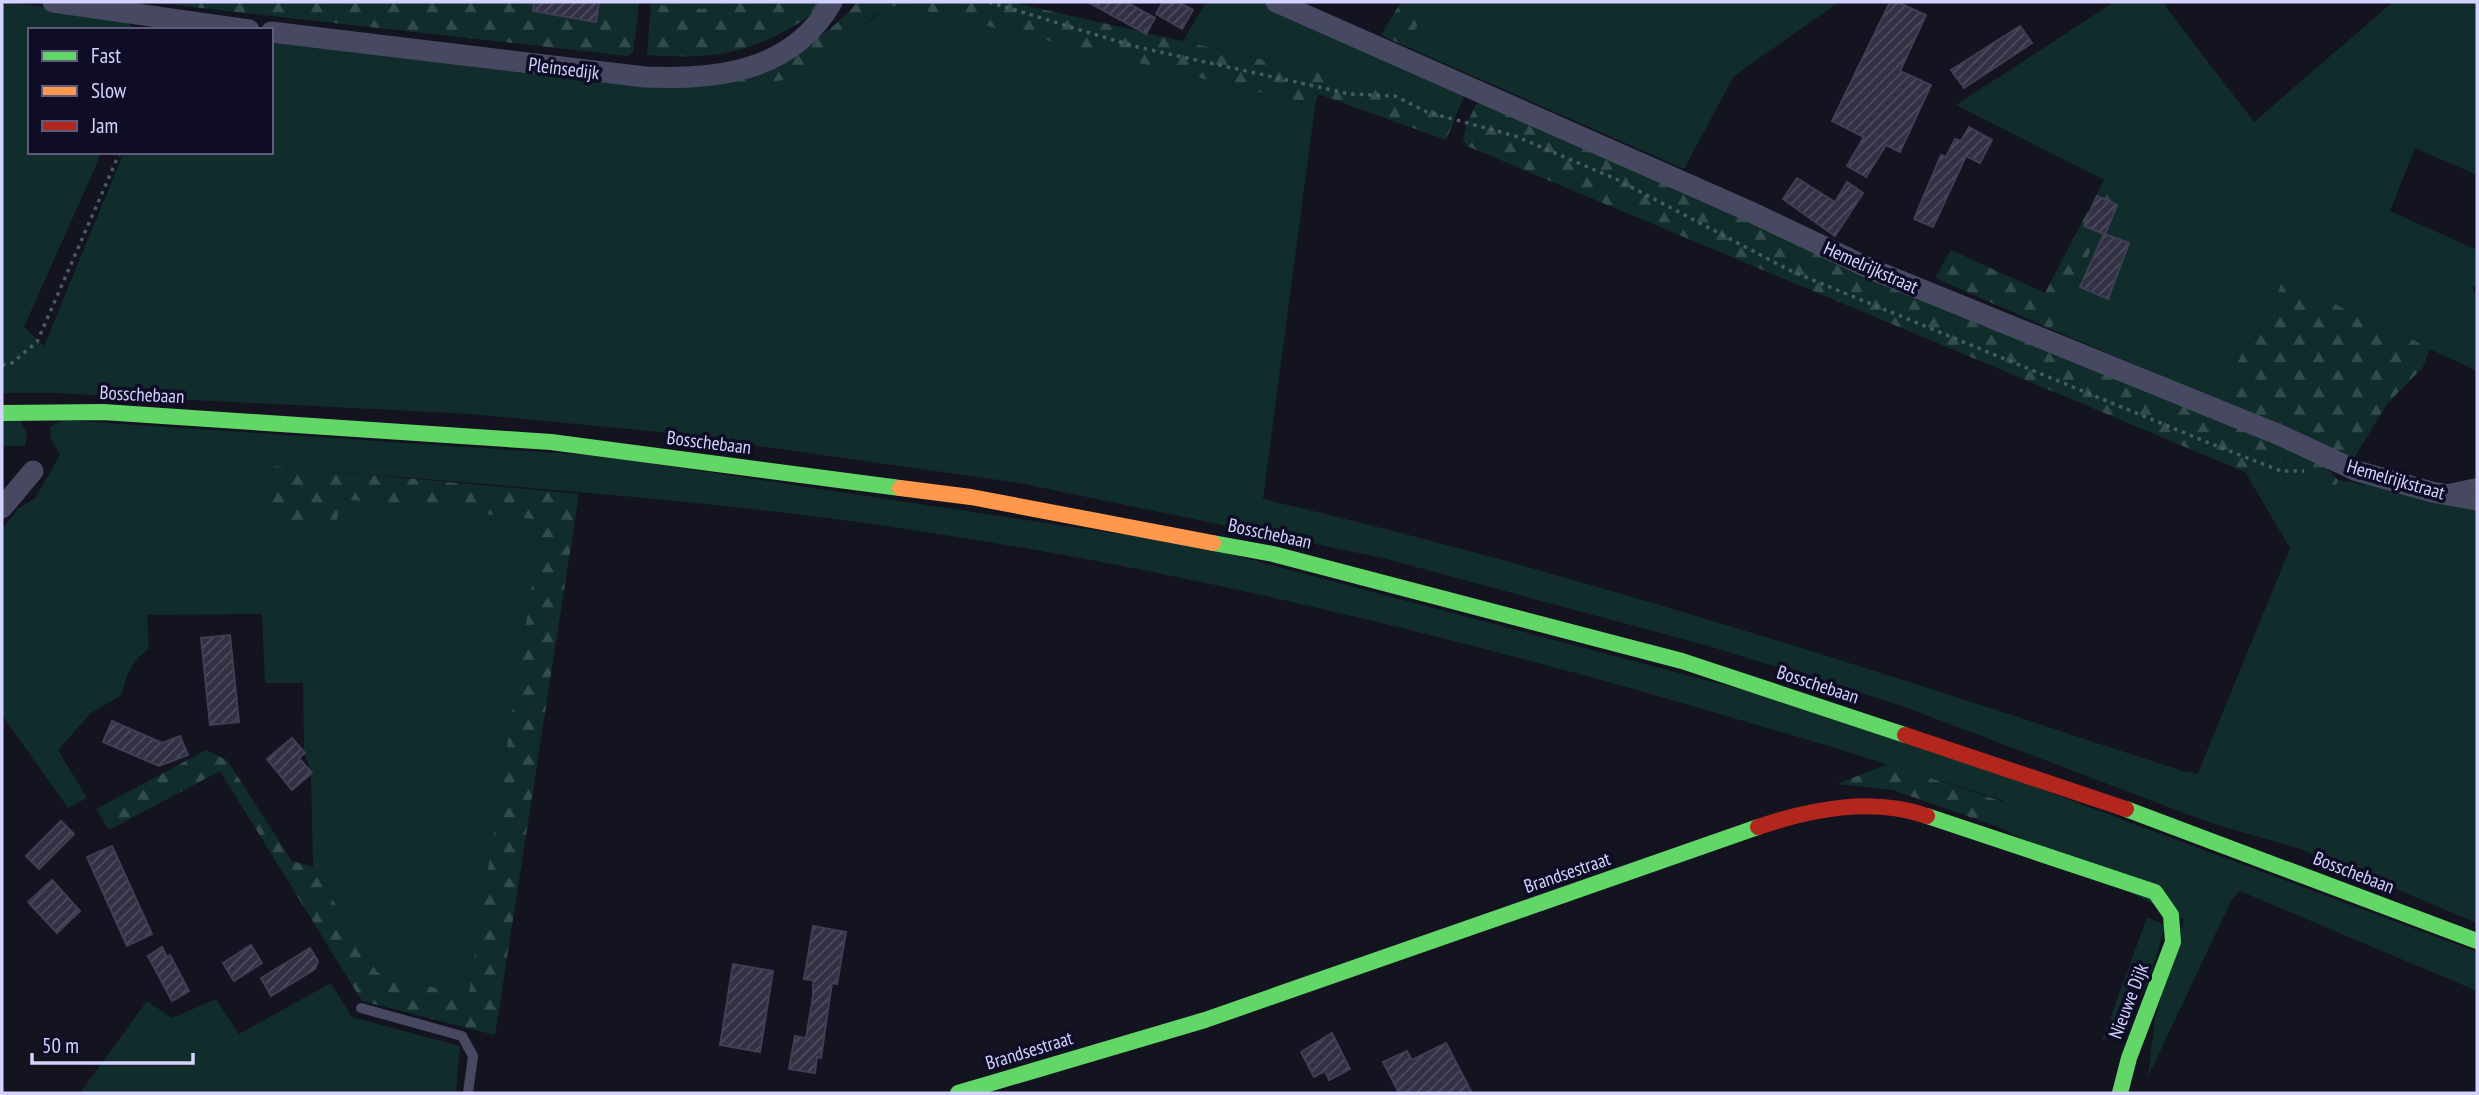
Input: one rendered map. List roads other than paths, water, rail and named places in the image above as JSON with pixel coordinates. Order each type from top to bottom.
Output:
[{"type":"main road","name":"Bosschebaan","points":[[2,413],[103,412],[551,442],[971,497],[1273,554],[1682,661],[2185,829],[2477,941]]},
{"type":"main road","name":"Brandsestraat","points":[[958,1093],[1205,1020],[1793,816],[1849,806],[1909,810],[2155,892],[2169,908],[2175,925]]},
{"type":"main road","name":"Nieuwe Dijk","points":[[2120,1093],[2129,1058],[2173,942],[2175,925]]},
{"type":"street","points":[[53,2],[235,28]]},
{"type":"street","name":"Pleinsedijk","points":[[273,32],[645,77],[693,79],[720,76],[758,65],[799,40],[832,2]]},
{"type":"street","name":"Hemelrijkstraat","points":[[1276,2],[1738,206],[1871,269],[2282,436],[2357,471],[2432,492],[2477,500]]},
{"type":"street","points":[[2,508],[33,471]]},
{"type":"lane","points":[[2432,492],[2477,483]]},
{"type":"lane","points":[[361,1008],[462,1036],[473,1056],[468,1093]]}]
